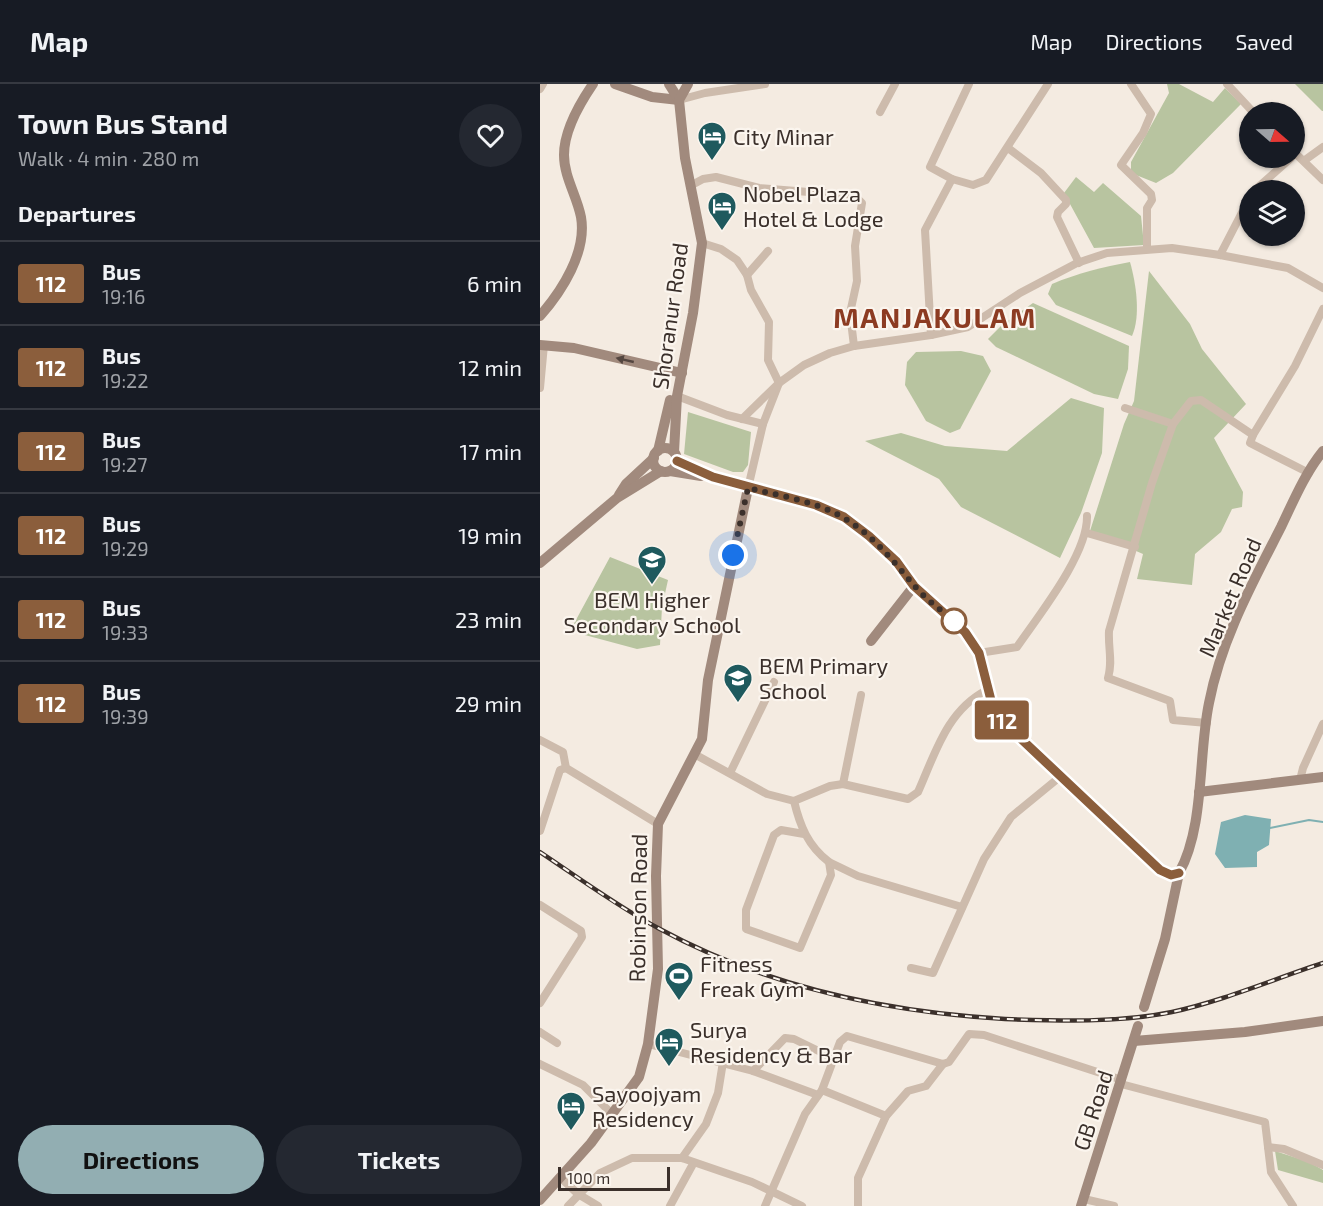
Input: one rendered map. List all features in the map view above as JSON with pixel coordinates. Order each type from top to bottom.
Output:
[{"type":"main road","points":[[540,316],[561,287],[578,251],[581,219],[565,169],[564,153],[570,129],[593,84]]},
{"type":"main road","points":[[615,84],[652,97],[679,90]]},
{"type":"main road","name":"Shoranur Road","points":[[676,457],[679,373],[695,264],[696,242],[679,90]]},
{"type":"main road","name":"Shoranur Road","points":[[656,454],[679,373],[702,243],[690,186]]},
{"type":"main road","points":[[542,345],[574,348],[679,373]]},
{"type":"main road","points":[[617,498],[626,484],[656,454],[668,449],[676,457],[713,477]]},
{"type":"main road","name":"Market Road","points":[[1144,1007],[1166,939],[1179,873],[1184,864],[1199,792],[1208,705],[1225,642],[1309,473],[1323,451]]},
{"type":"main road","points":[[656,454],[654,465],[665,471],[713,477],[816,505],[844,517],[896,561],[914,586],[965,632],[979,653],[987,690],[996,714],[1160,870],[1171,875],[1179,873]]},
{"type":"main road","points":[[540,563],[617,498],[665,471],[676,457]]},
{"type":"main road","name":"Robinson Road","points":[[540,1200],[562,1179],[639,1077],[648,1044],[658,969],[656,876],[658,824],[665,806],[696,755],[702,739],[708,680],[748,488]]},
{"type":"main road","points":[[871,641],[914,586]]},
{"type":"main road","points":[[1199,792],[1323,777]]},
{"type":"main road","points":[[1134,1041],[1245,1032],[1323,1021]]},
{"type":"main road","name":"GB Road","points":[[1082,1202],[1138,1026]]},
{"type":"street","points":[[540,89],[543,84]]},
{"type":"street","points":[[679,90],[765,84]]},
{"type":"street","points":[[880,112],[895,84]]},
{"type":"street","points":[[969,84],[930,167],[952,179],[973,185],[981,184],[1008,148],[1048,84]]},
{"type":"street","points":[[1131,84],[1150,114],[1143,133],[1121,165],[1151,194],[1152,200],[1148,208],[1147,249]]},
{"type":"street","points":[[1227,84],[1244,102]]},
{"type":"street","points":[[1323,147],[1305,160],[1323,180]]},
{"type":"street","points":[[1008,148],[1041,173],[1066,200],[1066,204],[1057,217],[1079,262]]},
{"type":"street","points":[[1266,180],[1279,168]]},
{"type":"street","points":[[690,186],[703,179],[716,177],[759,188],[846,195],[862,202],[855,246],[857,281],[850,313],[854,346]]},
{"type":"street","points":[[931,335],[925,230],[952,179]]},
{"type":"street","points":[[1220,255],[1239,218]]},
{"type":"street","points":[[702,243],[721,249],[737,260],[747,274],[751,290],[769,322],[768,360],[779,383],[763,424],[748,488]]},
{"type":"street","points":[[742,419],[779,383],[804,365],[830,353],[854,346],[931,335],[968,327],[1020,293],[1079,262],[1107,253],[1172,249],[1220,255],[1288,268],[1323,288]]},
{"type":"street","points":[[747,274],[768,251]]},
{"type":"street","points":[[1309,473],[1250,443],[1295,366],[1323,309]]},
{"type":"street","points":[[540,388],[542,345]]},
{"type":"street","points":[[677,396],[763,424]]},
{"type":"street","points":[[1207,723],[1173,720],[1170,701],[1108,678],[1112,663],[1108,651],[1109,631],[1152,483],[1173,424],[1191,401],[1201,400],[1253,435]]},
{"type":"street","points":[[1125,408],[1173,424]]},
{"type":"street","points":[[979,653],[1017,646],[1053,595],[1087,533],[1087,516]]},
{"type":"street","points":[[1087,533],[1135,547]]},
{"type":"street","points":[[730,773],[774,682]]},
{"type":"street","points":[[696,755],[767,794],[794,801],[830,786],[843,784],[912,798],[918,792],[949,724],[969,701],[987,690]]},
{"type":"street","points":[[843,784],[861,695]]},
{"type":"street","points":[[1300,780],[1323,724]]},
{"type":"street","points":[[540,740],[563,752],[566,768],[658,824]]},
{"type":"street","points":[[540,831],[560,770],[566,768]]},
{"type":"street","points":[[911,968],[933,973],[984,859],[1011,817],[1061,776]]},
{"type":"street","points":[[794,801],[804,834],[816,852],[829,862],[858,876],[962,907]]},
{"type":"street","points":[[804,834],[781,830],[774,835],[746,910],[746,929],[783,944],[800,948],[831,875],[829,862]]},
{"type":"street","points":[[540,905],[581,931],[582,938],[540,1003]]},
{"type":"street","points":[[540,1032],[557,1043]]},
{"type":"street","points":[[858,1206],[858,1178],[886,1116],[908,1091],[926,1086],[943,1064],[949,1062],[969,1034],[984,1035],[1121,1082],[1265,1122],[1271,1172],[1293,1206]]},
{"type":"street","points":[[765,1206],[805,1114],[820,1093],[840,1042],[846,1036],[856,1037],[943,1064]]},
{"type":"street","points":[[753,1071],[785,1038],[794,1039],[833,1058]]},
{"type":"street","points":[[648,1044],[753,1071],[886,1116]]},
{"type":"street","points":[[682,1158],[706,1124],[712,1111],[718,1093],[723,1062]]},
{"type":"street","points":[[540,1064],[583,1085],[612,1114]]},
{"type":"street","points":[[1268,1147],[1284,1149],[1323,1165]]},
{"type":"street","points":[[568,1206],[600,1173],[632,1158],[682,1158],[693,1164],[772,1191],[802,1206]]},
{"type":"street","points":[[670,1206],[693,1164]]},
{"type":"street","points":[[562,1179],[578,1194],[598,1206]]},
{"type":"street","points":[[1082,1202],[1114,1206]]},
{"type":"green space","points":[[1167,84],[1179,84],[1213,102],[1225,88],[1239,102],[1239,106],[1173,173],[1156,183],[1131,173],[1131,162],[1169,93]]},
{"type":"green space","points":[[1295,84],[1323,84],[1323,111],[1322,111]]},
{"type":"green space","points":[[1076,177],[1094,192],[1103,183],[1141,216],[1144,245],[1094,248],[1064,193]]},
{"type":"green space","points":[[1130,262],[1136,289],[1137,309],[1132,336],[1056,305],[1048,294],[1052,284],[1062,280]]},
{"type":"green space","points":[[1149,271],[1190,324],[1202,349],[1246,404],[1214,438],[1243,492],[1242,507],[1232,509],[1221,532],[1195,554],[1192,585],[1137,579],[1143,554],[1090,531],[1124,424],[1134,401]]},
{"type":"green space","points":[[1033,303],[1129,346],[1128,369],[1118,399],[1094,394],[996,347],[988,339],[1002,325]]},
{"type":"green space","points":[[961,351],[983,356],[991,371],[960,429],[950,433],[926,421],[905,385],[907,362],[916,352]]},
{"type":"green space","points":[[1071,398],[1104,408],[1102,453],[1081,513],[1060,558],[961,507],[939,479],[865,441],[901,433],[945,446],[1007,451]]},
{"type":"green space","points":[[688,412],[751,432],[748,465],[743,472],[733,472],[684,454]]},
{"type":"green space","points":[[610,557],[668,580],[662,607],[660,645],[637,649],[570,631]]},
{"type":"green space","points":[[1275,1151],[1309,1162],[1323,1170],[1323,1183],[1278,1170]]},
{"type":"water","points":[[1245,815],[1271,819],[1269,845],[1257,852],[1257,867],[1225,868],[1215,854],[1221,822]]},
{"type":"waterway","points":[[1270,828],[1309,820],[1323,822]]},
{"type":"railway","points":[[540,852],[598,892],[658,928],[699,949],[783,981],[871,1003],[915,1010],[960,1016],[1068,1021],[1152,1016],[1210,1002],[1323,963]]},
{"type":"bus line","name":"112","points":[[677,461],[713,477],[816,505],[844,517],[869,536],[896,561],[914,586],[965,632],[979,653],[987,690],[993,708],[1000,719],[1040,754],[1160,870],[1171,875],[1179,873]]},
{"type":"place","name":"City Minar","points":[[712,162]]},
{"type":"place","name":"Nobel Plaza Hotel & Lodge","points":[[722,232]]},
{"type":"place","name":"BEM Higher Secondary School","points":[[652,586]]},
{"type":"place","name":"BEM Primary School","points":[[738,704]]},
{"type":"place","name":"Fitness Freak Gym","points":[[679,1002]]},
{"type":"place","name":"Surya Residency & Bar","points":[[669,1068]]},
{"type":"place","name":"Sayoojyam Residency","points":[[571,1132]]},
{"type":"district","name":"MANJAKULAM","points":[[935,317]]},
{"type":"route","points":[[733,555],[748,488],[816,505],[844,517],[869,536],[896,561],[914,586],[954,621]]}]
